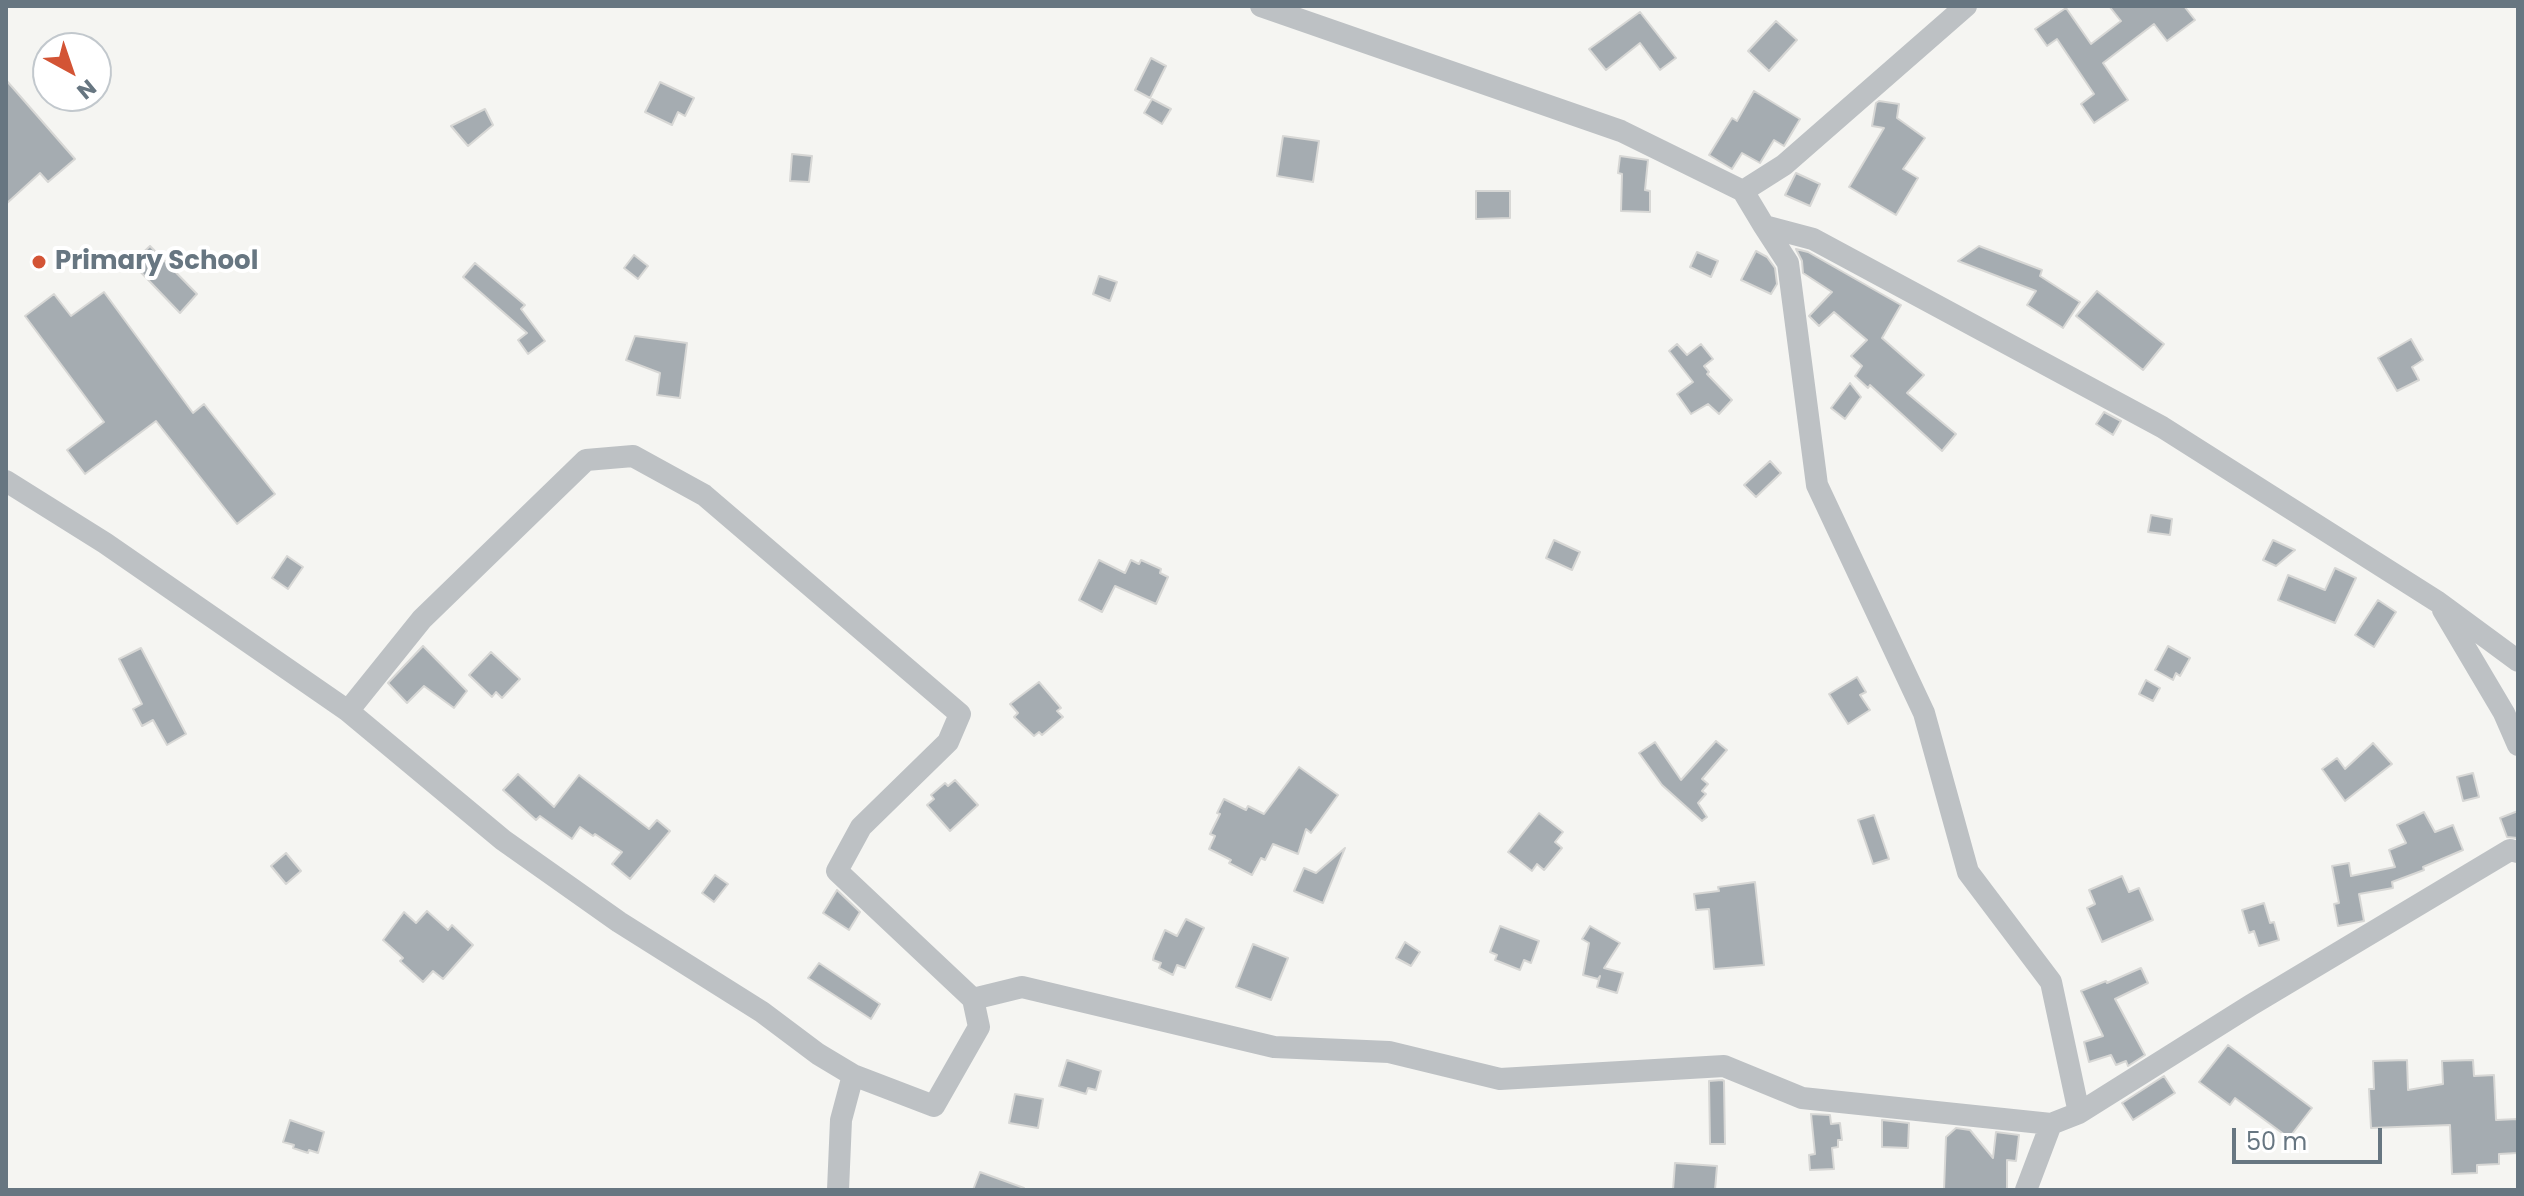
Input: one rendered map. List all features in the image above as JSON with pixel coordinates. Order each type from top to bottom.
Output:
[{"type":"street","points":[[1261,6],[1621,131],[1743,191],[1788,263],[1817,485],[1924,713],[1968,872],[2051,982],[2079,1113]]},
{"type":"street","points":[[1743,191],[1784,165],[1966,6]]},
{"type":"street","points":[[1764,226],[1813,239],[2162,427],[2438,602],[2518,661]]},
{"type":"street","points":[[6,481],[105,543],[348,711],[503,840],[619,922],[762,1012],[818,1054],[853,1075],[934,1106],[979,1027],[973,999],[837,871],[861,827],[948,742],[960,714],[704,495],[633,456],[586,460],[422,619],[348,711]]},
{"type":"street","points":[[2438,602],[2504,713],[2518,745]]},
{"type":"street","points":[[973,999],[1022,987],[1274,1047],[1389,1052],[1500,1079],[1724,1066],[1802,1098],[2051,1124],[2079,1113],[2482,866],[2510,850],[2518,852]]},
{"type":"street","points":[[838,1190],[841,1120],[853,1075]]},
{"type":"street","points":[[2026,1190],[2051,1124]]},
{"type":"building","points":[[2109,6],[2184,6],[2195,20],[2167,41],[2154,24],[2103,63],[2128,100],[2094,123],[2081,104],[2094,94],[2057,39],[2047,46],[2035,29],[2066,8],[2091,44],[2121,21]]},
{"type":"building","points":[[1640,12],[1676,58],[1660,70],[1640,43],[1606,70],[1589,49]]},
{"type":"building","points":[[1776,21],[1797,40],[1769,71],[1748,51]]},
{"type":"building","points":[[1151,58],[1166,66],[1150,98],[1135,90]]},
{"type":"building","points":[[6,80],[75,159],[48,182],[40,173],[6,204]]},
{"type":"building","points":[[660,82],[694,98],[685,116],[678,112],[672,125],[645,112]]},
{"type":"building","points":[[1754,91],[1800,119],[1784,146],[1774,140],[1760,163],[1742,153],[1732,169],[1709,155],[1732,118],[1737,121]]},
{"type":"building","points":[[1152,99],[1171,109],[1162,124],[1144,113]]},
{"type":"building","points":[[1879,101],[1899,104],[1897,118],[1925,138],[1903,169],[1918,178],[1896,215],[1849,187],[1884,128],[1872,126]]},
{"type":"building","points":[[485,109],[493,125],[468,146],[451,126]]},
{"type":"building","points":[[1283,136],[1319,141],[1313,182],[1277,176]]},
{"type":"building","points":[[792,154],[812,156],[809,182],[790,181]]},
{"type":"building","points":[[1620,156],[1648,160],[1645,190],[1650,191],[1650,212],[1621,211]]},
{"type":"building","points":[[1796,173],[1820,184],[1810,206],[1785,195]]},
{"type":"building","points":[[1476,191],[1510,191],[1510,218],[1476,219]]},
{"type":"building","points":[[150,246],[197,294],[180,313],[132,263]]},
{"type":"building","points":[[1979,246],[2042,270],[2040,276],[2080,302],[2063,328],[2027,305],[2036,291],[1958,261]]},
{"type":"building","points":[[1796,249],[1808,252],[1901,305],[1882,338],[1924,375],[1907,393],[1956,434],[1942,451],[1870,385],[1868,388],[1855,376],[1862,366],[1851,356],[1867,340],[1834,312],[1819,326],[1809,316],[1832,292],[1803,273]]},
{"type":"building","points":[[1756,251],[1767,257],[1775,268],[1777,284],[1771,294],[1741,280]]},
{"type":"building","points":[[1697,252],[1718,261],[1711,277],[1690,267]]},
{"type":"building","points":[[634,255],[648,266],[638,279],[624,268]]},
{"type":"building","points":[[475,263],[525,305],[521,309],[545,341],[528,354],[518,340],[527,333],[463,277]]},
{"type":"building","points":[[1099,276],[1117,282],[1110,301],[1093,294]]},
{"type":"building","points":[[2097,291],[2164,344],[2143,370],[2076,316]]},
{"type":"building","points":[[104,292],[193,413],[204,404],[275,494],[237,524],[156,421],[85,474],[67,450],[104,422],[25,316],[54,294],[71,316]]},
{"type":"building","points":[[635,336],[687,343],[680,398],[657,395],[660,373],[626,360]]},
{"type":"building","points":[[2411,339],[2423,360],[2412,367],[2419,380],[2397,391],[2378,358]]},
{"type":"building","points":[[1677,344],[1687,355],[1701,344],[1713,359],[1704,366],[1709,372],[1707,374],[1732,400],[1719,414],[1708,404],[1691,414],[1677,394],[1693,382],[1669,351]]},
{"type":"building","points":[[1850,383],[1861,397],[1845,419],[1831,408]]},
{"type":"building","points":[[2104,412],[2121,421],[2113,435],[2096,424]]},
{"type":"building","points":[[1770,461],[1781,473],[1756,497],[1744,485]]},
{"type":"building","points":[[2151,515],[2172,519],[2170,535],[2148,532]]},
{"type":"building","points":[[1554,540],[1580,552],[1572,570],[1546,558]]},
{"type":"building","points":[[2273,540],[2295,550],[2276,566],[2263,560]]},
{"type":"building","points":[[287,556],[303,567],[288,589],[272,578]]},
{"type":"building","points":[[1099,560],[1125,573],[1131,560],[1139,564],[1141,560],[1161,569],[1160,573],[1168,577],[1156,604],[1115,586],[1102,612],[1079,600]]},
{"type":"building","points":[[2335,568],[2356,578],[2335,623],[2278,600],[2288,575],[2325,590]]},
{"type":"building","points":[[2378,600],[2396,612],[2374,647],[2355,635]]},
{"type":"building","points":[[423,646],[467,691],[454,708],[424,686],[407,703],[388,683]]},
{"type":"building","points":[[2168,646],[2190,658],[2180,676],[2176,673],[2173,680],[2155,670]]},
{"type":"building","points":[[141,648],[186,734],[167,745],[153,720],[142,726],[133,709],[142,704],[119,659]]},
{"type":"building","points":[[491,652],[520,679],[502,698],[496,692],[492,697],[469,675]]},
{"type":"building","points":[[1857,677],[1866,692],[1860,695],[1870,710],[1848,724],[1829,694]]},
{"type":"building","points":[[2146,680],[2160,688],[2153,701],[2139,694]]},
{"type":"building","points":[[1039,682],[1061,708],[1057,711],[1063,717],[1042,735],[1039,732],[1034,736],[1014,717],[1018,713],[1010,704]]},
{"type":"building","points":[[1716,741],[1727,750],[1702,779],[1708,784],[1702,791],[1706,794],[1698,803],[1707,817],[1702,821],[1662,785],[1639,753],[1655,742],[1681,780]]},
{"type":"building","points":[[2373,743],[2392,764],[2345,801],[2322,769],[2337,758],[2345,769]]},
{"type":"building","points":[[1299,767],[1338,795],[1311,833],[1306,829],[1298,854],[1273,844],[1252,875],[1209,849],[1215,836],[1210,834],[1224,799],[1246,810],[1248,806],[1264,814]]},
{"type":"building","points":[[2473,773],[2479,797],[2463,801],[2457,777]]},
{"type":"building","points":[[518,774],[554,807],[579,775],[649,829],[657,820],[670,831],[630,879],[612,864],[622,852],[580,827],[572,839],[540,816],[536,820],[503,790]]},
{"type":"building","points":[[955,780],[978,805],[950,831],[927,805],[934,799],[931,795],[945,783],[948,786]]},
{"type":"building","points":[[2518,811],[2518,838],[2507,837],[2500,818]]},
{"type":"building","points":[[2424,812],[2435,832],[2453,825],[2463,850],[2392,882],[2393,888],[2359,894],[2364,921],[2338,926],[2334,904],[2339,903],[2332,866],[2349,863],[2351,876],[2395,867],[2389,850],[2406,843],[2397,825]]},
{"type":"building","points":[[1539,813],[1563,832],[1555,842],[1562,848],[1544,870],[1537,864],[1532,871],[1508,852]]},
{"type":"building","points":[[1874,815],[1889,859],[1873,864],[1858,820]]},
{"type":"building","points":[[1345,848],[1323,903],[1294,891],[1304,868],[1316,873]]},
{"type":"building","points":[[286,853],[301,871],[286,884],[271,866]]},
{"type":"building","points":[[715,875],[728,884],[714,902],[702,893]]},
{"type":"building","points":[[2122,876],[2129,892],[2139,888],[2153,920],[2102,942],[2087,908],[2095,904],[2089,890]]},
{"type":"building","points":[[1755,882],[1764,965],[1714,969],[1709,909],[1696,910],[1694,894]]},
{"type":"building","points":[[837,890],[860,912],[849,930],[823,913]]},
{"type":"building","points":[[2264,903],[2279,940],[2259,946],[2254,931],[2249,933],[2242,910]]},
{"type":"building","points":[[427,911],[448,930],[452,925],[473,945],[443,979],[433,971],[423,982],[383,940],[404,912],[416,923]]},
{"type":"building","points":[[1186,919],[1204,928],[1185,968],[1177,965],[1173,975],[1159,968],[1161,963],[1153,960],[1154,955],[1165,930],[1177,936]]},
{"type":"building","points":[[1500,926],[1539,941],[1531,963],[1524,960],[1520,970],[1495,960],[1497,955],[1490,952]]},
{"type":"building","points":[[1590,926],[1620,943],[1604,968],[1623,973],[1617,993],[1597,987],[1600,976],[1598,979],[1583,975],[1589,943],[1582,939]]},
{"type":"building","points":[[1405,942],[1420,952],[1411,966],[1396,958]]},
{"type":"building","points":[[1253,944],[1288,958],[1271,1000],[1236,987]]},
{"type":"building","points":[[819,963],[880,1004],[871,1019],[808,978]]},
{"type":"building","points":[[2141,968],[2148,983],[2115,999],[2145,1055],[2128,1066],[2126,1061],[2116,1065],[2111,1055],[2089,1062],[2084,1042],[2103,1036],[2081,991]]},
{"type":"building","points":[[2228,1045],[2312,1108],[2289,1138],[2235,1098],[2230,1105],[2199,1082]]},
{"type":"building","points":[[1067,1060],[1101,1071],[1096,1090],[1088,1088],[1086,1094],[1059,1086]]},
{"type":"building","points":[[2407,1060],[2408,1090],[2443,1084],[2442,1061],[2473,1060],[2474,1076],[2494,1075],[2496,1120],[2518,1119],[2518,1153],[2499,1154],[2499,1164],[2477,1165],[2477,1173],[2452,1174],[2450,1125],[2371,1128],[2369,1089],[2374,1089],[2373,1061]]},
{"type":"building","points":[[2164,1076],[2175,1093],[2133,1120],[2122,1103]]},
{"type":"building","points":[[1722,1080],[1725,1144],[1710,1144],[1709,1081]]},
{"type":"building","points":[[1015,1094],[1043,1099],[1038,1128],[1009,1123]]},
{"type":"building","points":[[1811,1114],[1830,1115],[1831,1124],[1840,1123],[1842,1140],[1838,1140],[1838,1147],[1832,1148],[1834,1169],[1810,1170],[1809,1155],[1815,1154]]},
{"type":"building","points":[[290,1120],[324,1132],[318,1153],[309,1150],[308,1153],[283,1142]]},
{"type":"building","points":[[1882,1120],[1909,1123],[1908,1148],[1882,1147]]},
{"type":"building","points":[[1956,1128],[1970,1130],[1993,1158],[1996,1132],[2019,1135],[2016,1161],[2007,1160],[2007,1190],[1944,1190],[1946,1137]]},
{"type":"building","points":[[1675,1163],[1717,1166],[1715,1190],[1673,1190]]},
{"type":"building","points":[[980,1172],[1024,1188],[973,1190]]},
{"type":"place","name":"Primary School","points":[[39,262]]}]
